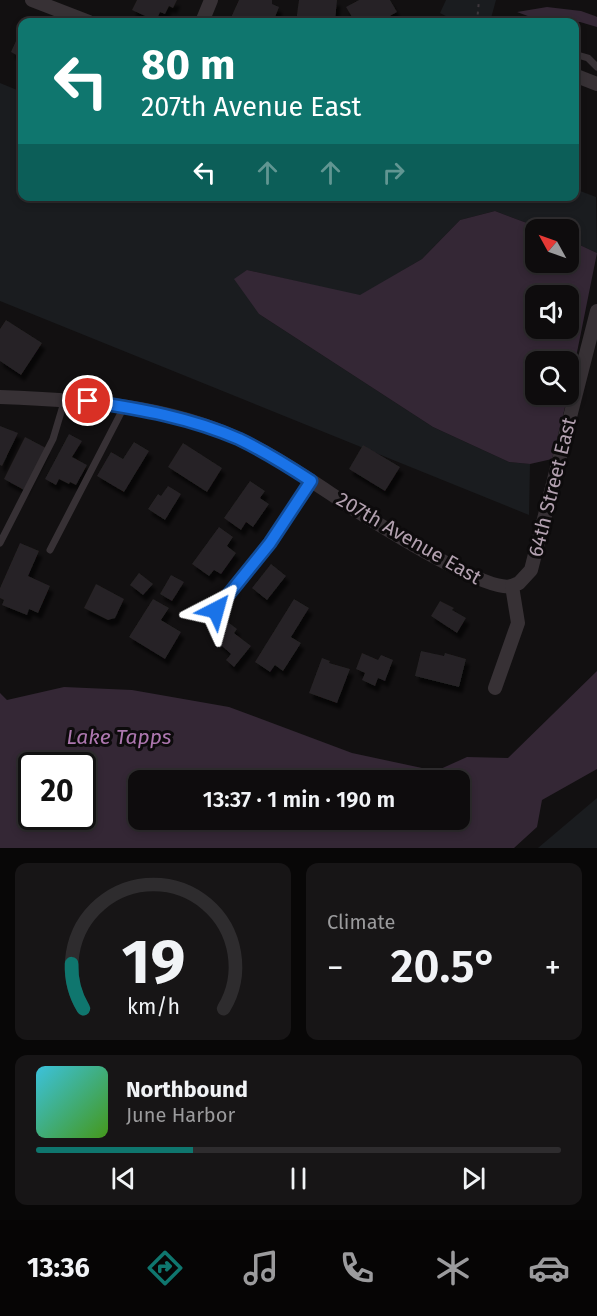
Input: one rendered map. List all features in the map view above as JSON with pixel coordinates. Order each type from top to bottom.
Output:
[{"type":"street","points":[[35,0],[78,18]]},
{"type":"street","points":[[204,18],[211,0]]},
{"type":"street","points":[[579,77],[597,84]]},
{"type":"street","name":"64th Street East","points":[[512,586],[519,583],[531,570],[597,311]]},
{"type":"street","name":"207th Avenue East","points":[[0,397],[65,399],[124,407],[173,416],[217,430],[242,440],[428,552],[488,583],[512,586]]},
{"type":"street","points":[[495,688],[518,623],[512,586]]},
{"type":"lane","points":[[579,55],[588,58],[597,67]]},
{"type":"lane","points":[[0,543],[53,439],[65,399]]},
{"type":"lane","points":[[50,550],[124,407]]},
{"type":"lane","points":[[197,616],[216,610],[270,543],[311,481]]},
{"type":"path","points":[[477,18],[479,0]]},
{"type":"shaded area","points":[[446,0],[496,0],[491,18],[449,18],[440,13]]},
{"type":"shaded area","points":[[0,83],[18,90],[18,201],[579,201],[579,191],[596,197],[597,253],[579,245],[579,219],[525,219],[525,222],[495,211],[460,220],[422,259],[360,296],[247,270],[259,314],[433,427],[509,462],[530,464],[529,515],[0,301]]},
{"type":"shaded area","points":[[597,798],[597,848],[538,848]]},
{"type":"water","points":[[547,7],[581,11],[597,17],[597,27],[579,22],[579,18],[533,18],[517,12]]},
{"type":"water","points":[[495,211],[525,222],[525,273],[579,273],[579,245],[597,253],[577,351],[525,351],[525,405],[566,405],[552,459],[530,464],[509,462],[433,427],[259,314],[234,279],[247,270],[360,295],[422,259],[460,220]]},
{"type":"water","name":"Lake Tapps","points":[[597,671],[597,769],[542,800],[537,827],[514,848],[0,848],[0,693],[7,700],[64,687],[132,690],[229,707],[352,753],[431,770],[128,770],[128,830],[470,830],[470,770],[438,770],[467,757],[508,758]]},
{"type":"building","points":[[137,0],[177,0],[173,8],[169,6],[165,14],[160,12],[157,18],[149,18],[132,10]]},
{"type":"building","points":[[239,0],[272,0],[272,4],[279,7],[275,18],[231,18]]},
{"type":"building","points":[[299,0],[337,0],[335,18],[297,18]]},
{"type":"building","points":[[359,0],[390,0],[397,12],[386,18],[353,18],[346,7]]},
{"type":"building","points":[[16,41],[18,42],[18,56],[11,52]]},
{"type":"building","points":[[6,320],[42,343],[21,375],[0,361],[0,329]]},
{"type":"building","points":[[0,426],[18,433],[2,466],[0,465]]},
{"type":"building","points":[[69,434],[82,441],[72,457],[87,465],[76,485],[59,479],[56,485],[45,479]]},
{"type":"building","points":[[25,437],[46,448],[24,490],[4,479]]},
{"type":"building","points":[[134,442],[149,451],[124,492],[97,476],[111,452],[123,459]]},
{"type":"building","points":[[183,443],[222,468],[207,492],[168,467]]},
{"type":"building","points":[[363,445],[400,467],[385,491],[349,469]]},
{"type":"building","points":[[250,481],[265,491],[260,498],[269,504],[253,527],[246,522],[241,530],[224,518]]},
{"type":"building","points":[[168,486],[181,494],[165,520],[148,509],[158,494],[161,496]]},
{"type":"building","points":[[219,527],[233,537],[227,546],[236,553],[221,574],[214,570],[209,576],[192,564]]},
{"type":"building","points":[[20,543],[39,551],[28,576],[50,586],[38,613],[29,609],[27,615],[2,605],[4,600],[0,598],[0,588]]},
{"type":"building","points":[[271,564],[286,576],[267,600],[252,588]]},
{"type":"building","points":[[139,573],[153,584],[143,595],[130,585]]},
{"type":"building","points":[[171,575],[184,582],[172,601],[160,594]]},
{"type":"building","points":[[96,584],[124,599],[115,618],[108,620],[84,608]]},
{"type":"building","points":[[153,599],[169,608],[161,620],[181,632],[165,659],[129,637]]},
{"type":"building","points":[[294,599],[309,608],[291,637],[301,643],[283,671],[275,665],[270,672],[255,662]]},
{"type":"building","points":[[440,601],[454,608],[452,610],[466,618],[457,633],[431,616]]},
{"type":"building","points":[[228,622],[237,629],[234,633],[251,646],[234,667],[226,660],[231,654],[214,639]]},
{"type":"building","points":[[421,651],[444,656],[445,653],[466,659],[459,687],[415,676]]},
{"type":"building","points":[[362,653],[378,660],[381,655],[393,660],[385,681],[378,678],[375,686],[362,680],[365,673],[356,669]]},
{"type":"building","points":[[322,658],[330,661],[329,663],[350,669],[337,703],[309,693]]},
{"type":"route","points":[[88,401],[173,416],[217,430],[242,440],[311,481],[270,543],[216,610]]}]
